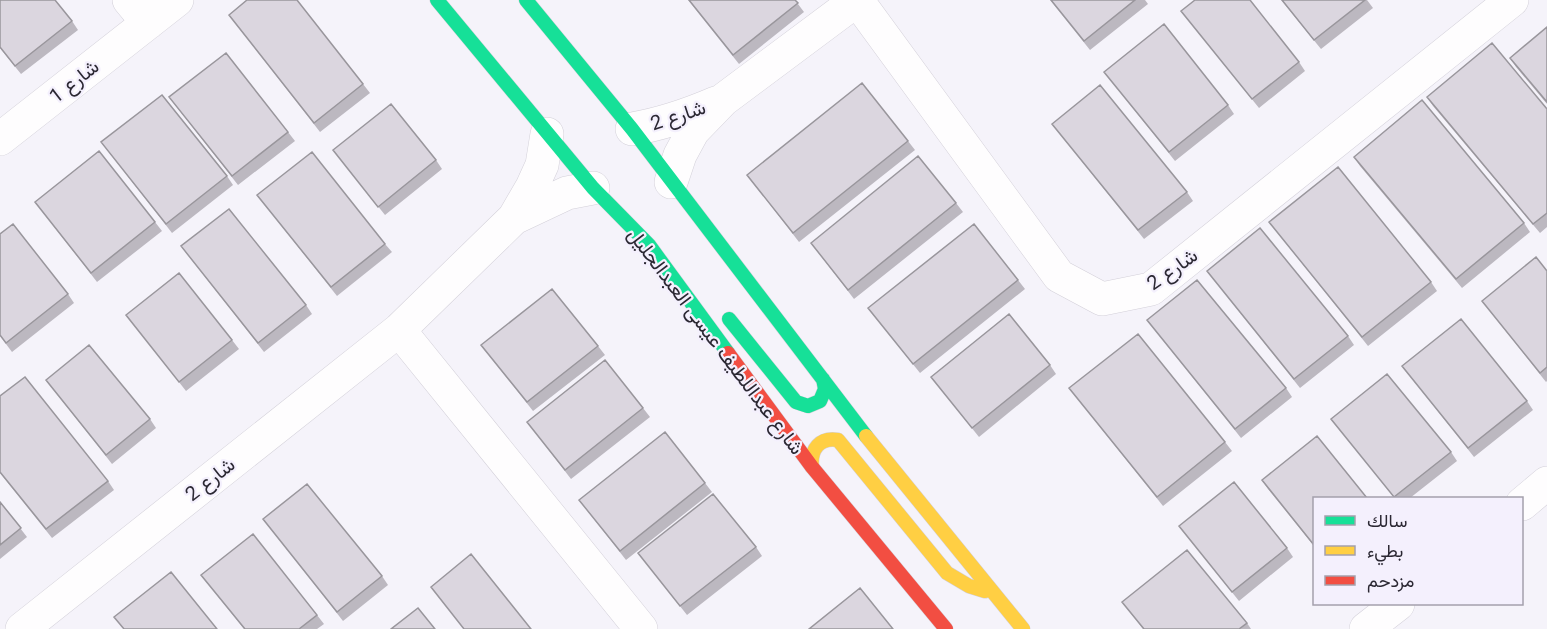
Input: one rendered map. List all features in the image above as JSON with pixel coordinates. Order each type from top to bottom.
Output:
[{"type":"street","name":"شارع 1","points":[[0,139],[139,11],[177,0]]},
{"type":"street","name":"شارع عبداللطيف عيسى العبدالجليل","points":[[437,0],[547,135],[593,188],[648,245],[812,467],[946,629]]},
{"type":"street","points":[[526,0],[632,129],[891,468],[1023,629]]},
{"type":"street","name":"شارع 2","points":[[671,182],[680,155],[693,131],[723,100],[857,0],[1059,276],[1102,299],[1151,289],[1512,0]]},
{"type":"street","name":"شارع 2","points":[[632,129],[683,117],[723,100]]},
{"type":"street","name":"شارع 2","points":[[22,629],[399,330],[514,218],[542,165],[547,135]]},
{"type":"street","name":"شارع 2","points":[[514,218],[567,193],[593,188]]},
{"type":"street","points":[[648,245],[687,273]]},
{"type":"street","points":[[717,304],[796,402],[808,406],[820,401],[825,389],[823,379]]},
{"type":"street","points":[[399,330],[641,629]]},
{"type":"street","points":[[812,467],[810,456],[816,445],[826,439],[838,440],[947,573],[969,586],[993,592]]},
{"type":"street","points":[[1523,502],[1547,483]]},
{"type":"street","points":[[1366,629],[1396,605]]},
{"type":"building","points":[[0,0],[55,0],[72,21],[15,66],[0,47]]},
{"type":"building","points":[[247,0],[297,0],[363,84],[314,123],[229,15]]},
{"type":"building","points":[[689,0],[795,0],[798,3],[733,55]]},
{"type":"building","points":[[1051,0],[1135,0],[1084,41]]},
{"type":"building","points":[[1195,0],[1250,0],[1299,62],[1252,99],[1181,11]]},
{"type":"building","points":[[1282,0],[1365,0],[1314,40]]},
{"type":"building","points":[[1164,24],[1228,105],[1169,152],[1104,72]]},
{"type":"building","points":[[1547,27],[1547,102],[1510,58]]},
{"type":"building","points":[[1492,43],[1547,109],[1547,213],[1533,224],[1427,97]]},
{"type":"building","points":[[226,53],[288,132],[232,176],[169,97]]},
{"type":"building","points":[[862,83],[908,141],[793,233],[747,175]]},
{"type":"building","points":[[1100,85],[1187,192],[1138,230],[1052,124]]},
{"type":"building","points":[[162,95],[227,176],[166,224],[101,142]]},
{"type":"building","points":[[1422,100],[1524,223],[1456,279],[1354,157]]},
{"type":"building","points":[[391,104],[436,160],[378,207],[333,150]]},
{"type":"building","points":[[99,151],[155,222],[91,273],[35,202]]},
{"type":"building","points":[[312,152],[385,244],[331,287],[257,195]]},
{"type":"building","points":[[918,156],[956,203],[848,290],[811,243]]},
{"type":"building","points":[[1338,167],[1431,282],[1362,337],[1269,222]]},
{"type":"building","points":[[229,209],[306,305],[258,343],[181,246]]},
{"type":"building","points":[[13,224],[68,294],[6,343],[0,335],[0,234]]},
{"type":"building","points":[[974,224],[1018,280],[913,364],[868,308]]},
{"type":"building","points":[[1260,228],[1348,336],[1294,379],[1207,271]]},
{"type":"building","points":[[1536,257],[1547,271],[1547,367],[1540,373],[1482,301]]},
{"type":"building","points":[[179,273],[232,340],[179,382],[126,315]]},
{"type":"building","points":[[1197,280],[1286,388],[1235,429],[1147,320]]},
{"type":"building","points":[[552,289],[598,346],[527,402],[481,345]]},
{"type":"building","points":[[1009,314],[1050,365],[972,428],[931,377]]},
{"type":"building","points":[[1461,319],[1527,401],[1468,448],[1402,366]]},
{"type":"building","points":[[1138,334],[1225,442],[1157,497],[1069,388]]},
{"type":"building","points":[[89,345],[150,419],[106,455],[46,380]]},
{"type":"building","points":[[605,360],[643,408],[565,470],[527,422]]},
{"type":"building","points":[[1387,374],[1451,452],[1394,497],[1331,419]]},
{"type":"building","points":[[25,377],[108,481],[46,529],[0,472],[0,396]]},
{"type":"building","points":[[665,432],[705,483],[620,551],[579,500]]},
{"type":"building","points":[[1317,436],[1366,497],[1313,497],[1313,544],[1262,480]]},
{"type":"building","points":[[1234,482],[1287,548],[1232,592],[1179,526]]},
{"type":"building","points":[[307,484],[382,576],[337,612],[263,519]]},
{"type":"building","points":[[713,494],[756,547],[680,606],[638,553]]},
{"type":"building","points":[[0,502],[21,528],[0,545]]},
{"type":"building","points":[[253,534],[317,615],[299,629],[245,629],[201,575]]},
{"type":"building","points":[[1187,550],[1247,623],[1239,629],[1144,629],[1122,602]]},
{"type":"building","points":[[471,554],[531,629],[464,629],[431,587]]},
{"type":"building","points":[[171,572],[217,629],[124,629],[114,617]]},
{"type":"building","points":[[860,588],[893,629],[809,629]]},
{"type":"building","points":[[418,608],[435,629],[391,629]]},
{"type":"traffic: fast","points":[[437,0],[593,188],[649,245],[728,353]]},
{"type":"traffic: fast","points":[[526,0],[632,129],[866,436]]},
{"type":"traffic: fast","points":[[729,319],[796,402],[808,406],[820,401],[825,389],[823,379]]},
{"type":"traffic: slow","points":[[866,436],[1023,629]]},
{"type":"traffic: slow","points":[[812,467],[813,455],[821,442],[838,440],[947,573],[969,586],[985,591]]},
{"type":"traffic: jam","points":[[728,353],[812,467],[946,629]]}]
